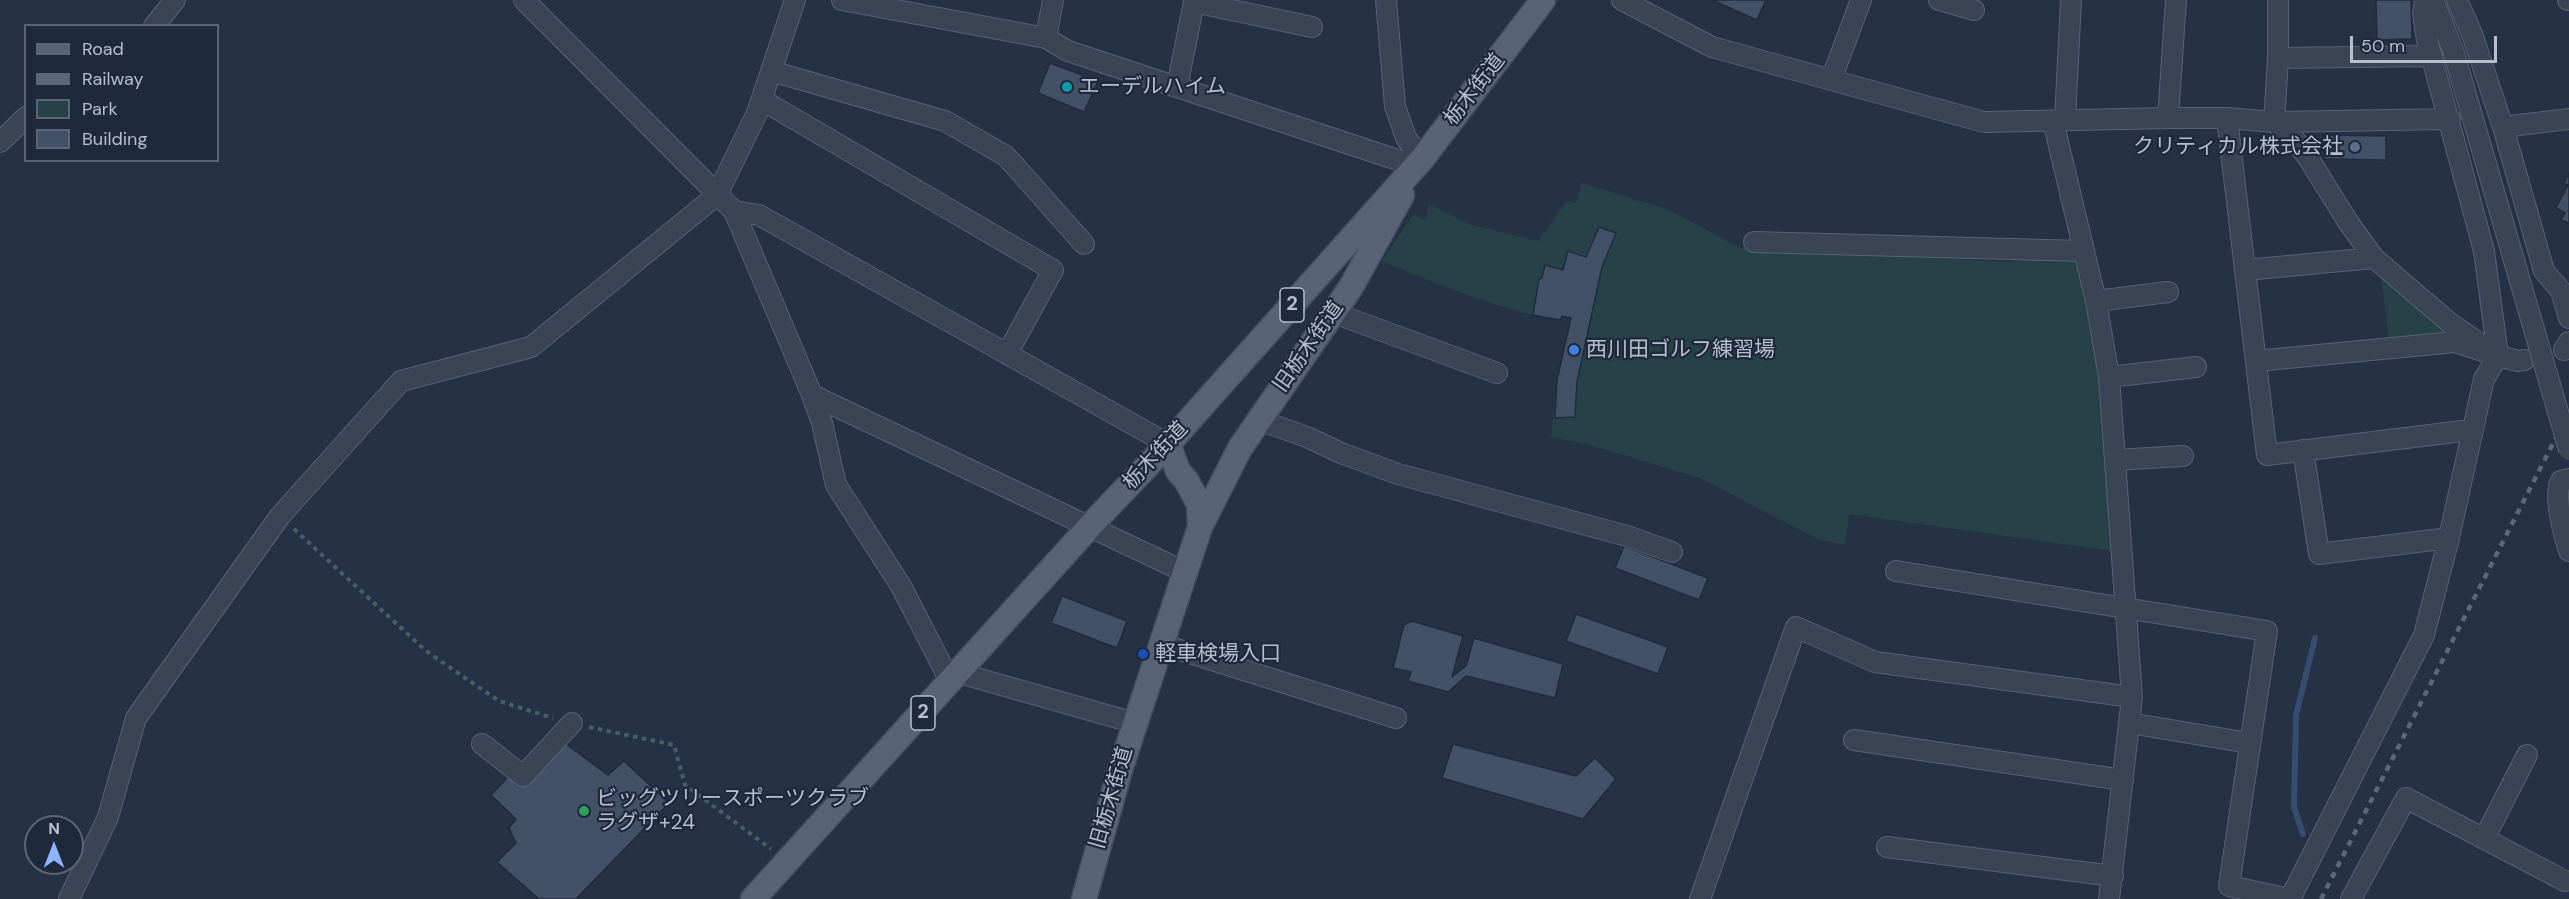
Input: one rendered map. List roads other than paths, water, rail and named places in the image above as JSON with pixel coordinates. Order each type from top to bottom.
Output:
[{"type":"main road","name":"栃木街道","points":[[753,899],[1090,526],[1168,444],[1419,162],[1543,0]]},
{"type":"main road","name":"旧栃木街道","points":[[1084,899],[1135,723],[1185,572],[1200,516],[1240,448],[1334,313],[1380,237],[1419,162]]},
{"type":"main road","points":[[1200,516],[1234,441],[1319,317],[1328,312],[1334,313]]},
{"type":"main road","points":[[1168,444],[1178,471],[1186,480],[1200,516]]},
{"type":"main road","points":[[1132,482],[1161,479],[1185,490],[1200,516]]},
{"type":"street","points":[[156,24],[175,0]]},
{"type":"street","points":[[524,0],[734,211],[812,395],[822,423],[836,485],[901,586],[955,678],[1135,723]]},
{"type":"street","points":[[69,899],[108,817],[136,718],[280,516],[401,381],[531,347],[717,195],[762,100],[795,0]]},
{"type":"street","points":[[842,0],[1046,38],[1068,51],[1419,162]]},
{"type":"street","points":[[1046,38],[1053,0]]},
{"type":"street","points":[[1386,0],[1395,106],[1406,138],[1419,162]]},
{"type":"street","points":[[1622,0],[1713,46],[1984,122],[2168,118],[2227,118],[2274,122],[2450,119]]},
{"type":"street","points":[[1832,80],[1862,0]]},
{"type":"street","points":[[1939,0],[1974,10]]},
{"type":"street","points":[[2071,0],[2059,120],[2109,377],[2132,697],[2109,899]]},
{"type":"street","points":[[2168,118],[2176,0]]},
{"type":"street","points":[[2274,122],[2278,58],[2278,0]]},
{"type":"street","points":[[1896,571],[2267,631],[2226,892],[2290,899],[2424,634],[2449,538],[2484,379],[2498,356],[2484,251],[2432,56],[2424,14],[2425,0]]},
{"type":"street","points":[[2433,0],[2453,50],[2569,450]]},
{"type":"street","points":[[2457,0],[2472,34],[2503,127],[2544,271],[2561,291],[2569,318]]},
{"type":"street","points":[[1177,87],[1194,2],[1312,27]]},
{"type":"street","points":[[2278,58],[2432,56]]},
{"type":"street","points":[[771,71],[945,121],[1006,156],[1084,244]]},
{"type":"street","points":[[762,100],[1053,270],[1007,354]]},
{"type":"street","points":[[2227,118],[2267,454],[2471,430]]},
{"type":"street","points":[[0,142],[24,119]]},
{"type":"street","points":[[2503,127],[2569,119]]},
{"type":"street","points":[[2274,122],[2295,140],[2309,159],[2348,222],[2374,258],[2450,323],[2498,356]]},
{"type":"street","points":[[734,211],[759,215],[1168,444]]},
{"type":"street","points":[[1754,242],[2084,251]]},
{"type":"street","points":[[2245,270],[2374,258]]},
{"type":"street","points":[[2096,301],[2168,292]]},
{"type":"street","points":[[1334,313],[1497,373]]},
{"type":"street","points":[[2256,361],[2455,342],[2498,356],[2518,361],[2524,360]]},
{"type":"street","points":[[2109,377],[2196,368]]},
{"type":"street","points":[[812,395],[1185,572]]},
{"type":"street","points":[[1259,420],[1398,474],[1627,536],[1672,552]]},
{"type":"street","points":[[2303,450],[2319,554],[2449,538]]},
{"type":"street","points":[[2115,460],[2183,456]]},
{"type":"street","points":[[2569,479],[2561,481],[2558,487],[2560,514],[2569,551]]},
{"type":"street","points":[[1700,899],[1796,627],[1875,662],[2132,697]]},
{"type":"street","points":[[1161,644],[1396,718]]},
{"type":"street","points":[[482,744],[523,776],[572,723]]},
{"type":"street","points":[[2129,723],[2249,743]]},
{"type":"street","points":[[1854,740],[2123,780]]},
{"type":"street","points":[[2484,839],[2528,755]]},
{"type":"street","points":[[2355,898],[2406,798],[2565,881]]},
{"type":"street","points":[[1887,847],[2113,876]]},
{"type":"waterway","points":[[2303,834],[2294,807],[2296,715],[2315,638]]},
{"type":"railway","points":[[2321,899],[2569,412]]},
{"type":"place","name":"エーデルハイム","points":[[1067,87]]},
{"type":"place","name":"クリティカル株式会社","points":[[2355,147]]},
{"type":"place","name":"西川田ゴルフ練習場","points":[[1574,350]]},
{"type":"place","name":"軽車検場入口","points":[[1143,654]]},
{"type":"place","name":"ビッグツリースポーツクラブ ラグザ+24","points":[[584,811]]}]
